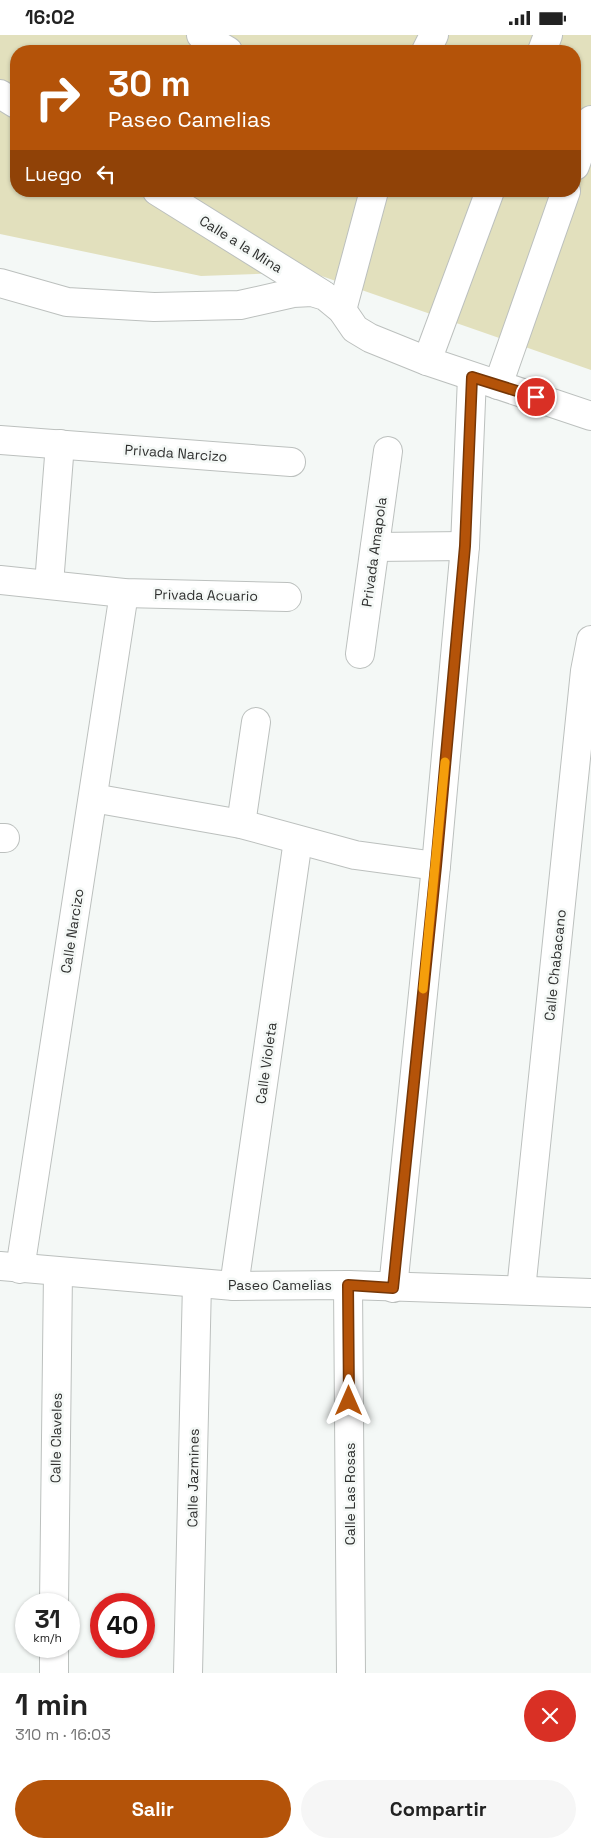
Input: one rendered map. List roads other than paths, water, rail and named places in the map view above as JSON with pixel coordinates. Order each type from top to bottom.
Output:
[{"type":"street","points":[[201,35],[218,45]]},
{"type":"street","points":[[581,149],[591,120]]},
{"type":"street","name":"Calle a la Mina","points":[[166,197],[334,303]]},
{"type":"street","points":[[334,303],[372,197]]},
{"type":"street","points":[[428,361],[488,197]]},
{"type":"street","points":[[498,385],[564,197]]},
{"type":"street","points":[[0,283],[67,302],[154,307],[240,305],[293,293],[312,292],[334,303],[354,329],[370,338],[472,377],[591,416]]},
{"type":"street","points":[[393,1288],[436,866],[465,546],[472,377]]},
{"type":"street","name":"Privada Narcizo","points":[[0,440],[291,462]]},
{"type":"street","points":[[49,584],[60,444]]},
{"type":"street","name":"Privada Amapola","points":[[360,654],[388,451]]},
{"type":"street","points":[[375,547],[465,546]]},
{"type":"street","name":"Privada Acuario","points":[[0,580],[124,593],[287,597]]},
{"type":"street","name":"Calle Narcizo","points":[[10,1267],[93,798],[124,593]]},
{"type":"street","name":"Calle Chabacano","points":[[521,1290],[583,691],[591,640]]},
{"type":"street","points":[[241,824],[256,722]]},
{"type":"street","points":[[93,798],[241,824],[355,855],[436,866]]},
{"type":"street","name":"Calle Violeta","points":[[234,1286],[298,840]]},
{"type":"street","name":"Paseo Camelias","points":[[10,1267],[234,1286],[348,1285],[393,1288],[591,1293]]},
{"type":"street","name":"Calle Claveles","points":[[54,1593],[58,1272]]},
{"type":"street","name":"Calle Jazmines","points":[[188,1673],[197,1283]]},
{"type":"street","name":"Calle Las Rosas","points":[[348,1285],[351,1673]]},
{"type":"street","points":[[54,1658],[54,1673]]}]
